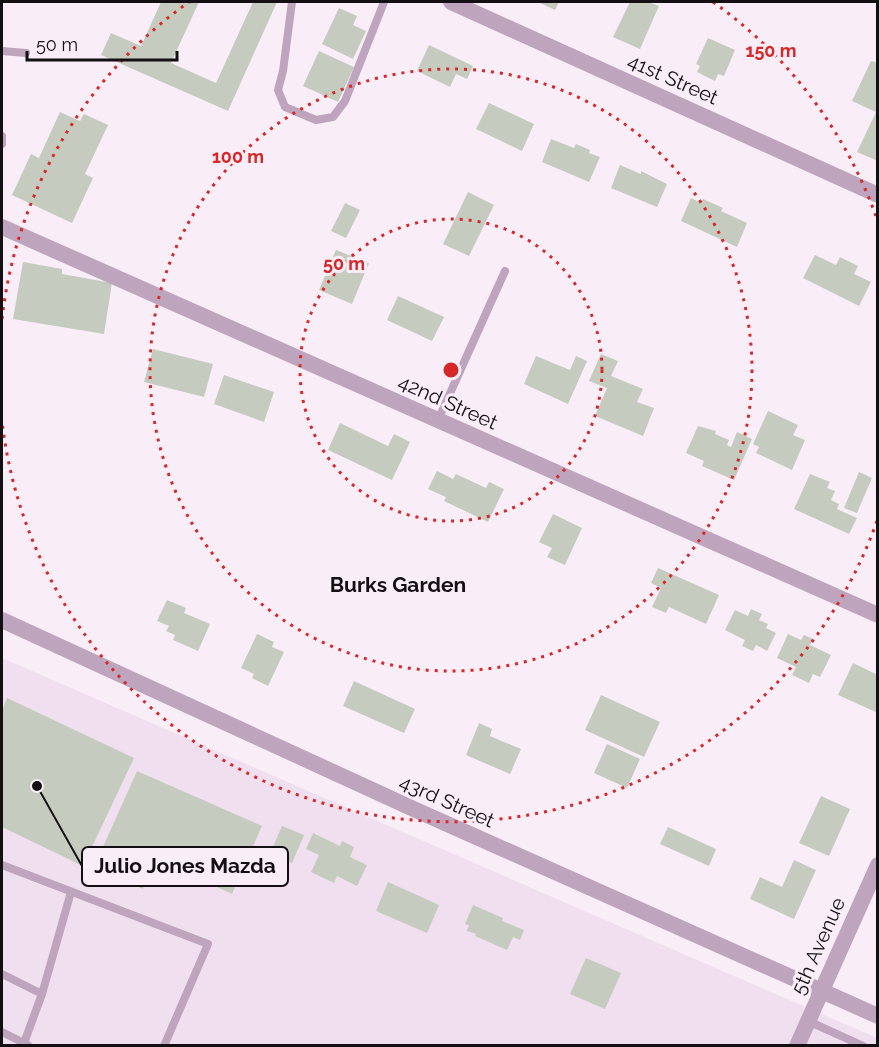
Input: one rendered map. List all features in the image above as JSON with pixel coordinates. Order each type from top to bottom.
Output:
[{"type":"street","name":"41st Street","points":[[451,2],[878,195]]},
{"type":"street","name":"42nd Street","points":[[2,227],[878,615]]},
{"type":"street","name":"43rd Street","points":[[2,620],[878,1016]]},
{"type":"street","name":"5th Avenue","points":[[797,1046],[878,865]]},
{"type":"lane","points":[[292,2],[283,71],[278,90],[285,107],[316,120],[333,117],[345,102],[384,2]]},
{"type":"lane","points":[[2,51],[26,53]]},
{"type":"lane","points":[[2,136],[2,144]]},
{"type":"lane","points":[[438,420],[505,270]]},
{"type":"lane","points":[[2,865],[208,944],[164,1046]]},
{"type":"lane","points":[[2,1032],[27,1044],[71,892]]},
{"type":"lane","points":[[2,974],[42,994]]},
{"type":"lane","points":[[808,1022],[863,1046]]},
{"type":"shaded area","points":[[2,658],[877,1038],[877,1045],[2,1045]]},
{"type":"building","points":[[161,2],[199,2],[171,63],[216,83],[253,2],[277,2],[228,111],[101,55],[111,33],[141,46]]},
{"type":"building","points":[[538,2],[559,2],[555,10]]},
{"type":"building","points":[[630,2],[648,2],[659,6],[640,49],[613,37]]},
{"type":"building","points":[[339,8],[357,16],[353,25],[366,31],[353,59],[322,44]]},
{"type":"building","points":[[708,38],[735,50],[724,76],[718,74],[715,81],[697,72],[700,66],[696,64]]},
{"type":"building","points":[[429,45],[473,66],[467,79],[456,74],[450,87],[417,71]]},
{"type":"building","points":[[319,51],[354,67],[338,102],[303,86]]},
{"type":"building","points":[[871,61],[878,63],[878,161],[857,152],[876,112],[852,101]]},
{"type":"building","points":[[489,103],[534,124],[522,151],[476,129]]},
{"type":"building","points":[[60,112],[80,121],[84,114],[108,125],[85,174],[93,178],[72,223],[12,195],[31,154],[39,158]]},
{"type":"building","points":[[551,139],[574,148],[576,144],[600,157],[589,182],[542,162]]},
{"type":"building","points":[[620,165],[641,174],[641,171],[667,184],[657,207],[611,188]]},
{"type":"building","points":[[468,192],[494,205],[469,256],[443,244]]},
{"type":"building","points":[[691,198],[701,203],[703,199],[723,208],[721,211],[747,223],[737,247],[681,221]]},
{"type":"building","points":[[345,203],[360,210],[346,238],[331,231]]},
{"type":"building","points":[[336,250],[369,263],[352,304],[319,290]]},
{"type":"building","points":[[815,255],[836,265],[840,257],[858,266],[854,274],[871,282],[859,306],[803,278]]},
{"type":"building","points":[[23,262],[62,269],[62,274],[112,283],[104,334],[13,319]]},
{"type":"building","points":[[398,296],[444,317],[432,341],[387,320]]},
{"type":"building","points":[[153,349],[213,364],[204,397],[144,382]]},
{"type":"building","points":[[601,354],[618,361],[611,376],[643,389],[637,402],[654,408],[643,436],[595,416],[607,388],[589,381]]},
{"type":"building","points":[[536,356],[570,370],[576,356],[587,361],[568,404],[524,384]]},
{"type":"building","points":[[224,375],[274,392],[264,422],[214,404]]},
{"type":"building","points":[[768,411],[798,425],[793,435],[805,440],[792,470],[756,453],[759,447],[753,444]]},
{"type":"building","points":[[340,423],[388,446],[394,434],[410,442],[392,480],[328,450]]},
{"type":"building","points":[[698,426],[716,431],[715,434],[729,440],[727,445],[731,447],[737,432],[752,439],[734,480],[702,466],[704,461],[686,453]]},
{"type":"building","points":[[437,471],[453,479],[456,474],[486,488],[489,482],[504,489],[488,522],[444,501],[446,497],[428,489]]},
{"type":"building","points":[[859,472],[872,478],[857,513],[844,508]]},
{"type":"building","points":[[810,474],[830,482],[827,488],[835,491],[831,500],[839,504],[837,509],[857,518],[849,534],[794,509]]},
{"type":"building","points":[[553,514],[582,528],[565,565],[547,557],[552,548],[539,542]]},
{"type":"building","points":[[658,568],[719,595],[706,624],[669,607],[666,613],[652,607],[661,588],[651,583]]},
{"type":"building","points":[[167,600],[186,608],[184,613],[210,624],[198,651],[173,640],[175,635],[166,631],[169,626],[157,621]]},
{"type":"building","points":[[751,609],[762,614],[759,620],[768,624],[766,628],[776,633],[767,651],[756,645],[753,651],[742,646],[745,640],[725,630],[735,610],[748,616]]},
{"type":"building","points":[[257,634],[274,642],[272,647],[284,652],[268,686],[252,678],[254,674],[241,668]]},
{"type":"building","points":[[788,634],[801,640],[804,635],[813,639],[810,645],[831,655],[820,677],[813,674],[809,683],[792,675],[796,667],[777,658]]},
{"type":"building","points":[[853,663],[878,675],[878,713],[838,695]]},
{"type":"building","points":[[354,681],[415,709],[404,733],[343,706]]},
{"type":"building","points":[[601,695],[660,722],[644,757],[585,730]]},
{"type":"building","points":[[7,698],[134,758],[83,866],[2,827],[2,711]]},
{"type":"building","points":[[479,723],[492,729],[490,736],[521,749],[510,774],[466,755]]},
{"type":"building","points":[[607,744],[640,759],[627,788],[594,773]]},
{"type":"building","points":[[137,771],[262,826],[232,894],[156,859],[143,889],[94,867]]},
{"type":"building","points":[[821,796],[850,809],[829,856],[799,843]]},
{"type":"building","points":[[282,826],[304,835],[292,863],[270,854]]},
{"type":"building","points":[[668,827],[716,849],[709,866],[660,844]]},
{"type":"building","points":[[313,833],[340,846],[342,841],[354,847],[350,857],[367,865],[357,886],[337,876],[334,883],[311,872],[319,855],[306,849]]},
{"type":"building","points":[[794,860],[816,870],[794,919],[750,899],[760,877],[782,887]]},
{"type":"building","points":[[388,882],[439,905],[427,933],[376,911]]},
{"type":"building","points":[[473,905],[524,930],[520,940],[513,937],[507,950],[467,931],[469,925],[465,924]]},
{"type":"building","points":[[586,958],[621,973],[605,1009],[570,994]]},
{"type":"place","name":"Julio Jones Mazda","points":[[37,786]]},
{"type":"district","name":"Burks Garden","points":[[398,584]]}]
